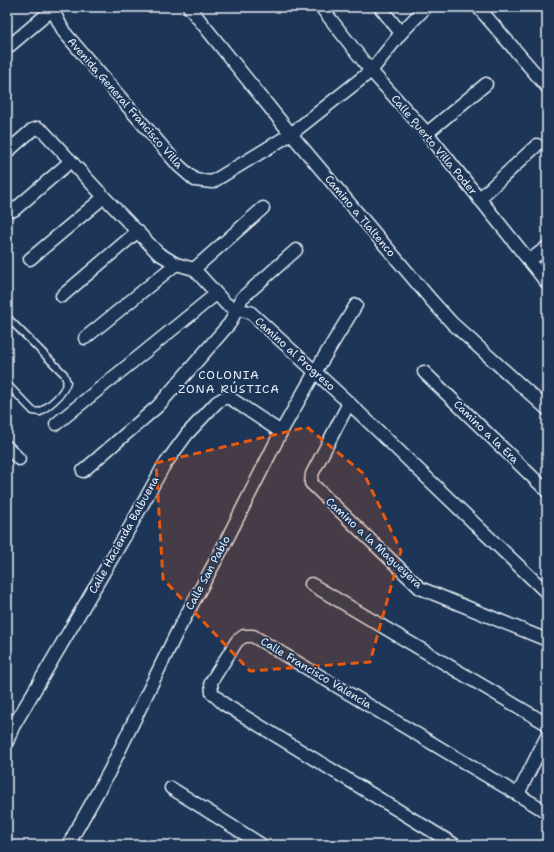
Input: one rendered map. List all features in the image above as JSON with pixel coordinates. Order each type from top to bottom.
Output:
[{"type":"street","name":"Camino a Tlaltenco","points":[[189,7],[291,134],[442,312],[547,409]]},
{"type":"street","name":"Calle Puerto Villa Poder","points":[[321,7],[371,71],[427,133],[547,283]]},
{"type":"street","points":[[380,7],[401,33]]},
{"type":"street","points":[[291,134],[371,71],[401,33],[426,7]]},
{"type":"street","points":[[478,7],[547,87]]},
{"type":"street","points":[[7,48],[52,8]]},
{"type":"street","name":"Avenida General Francisco Villa","points":[[52,8],[64,32],[178,166],[195,180],[212,182],[291,134]]},
{"type":"street","points":[[427,133],[486,84]]},
{"type":"street","points":[[7,152],[32,130],[38,128],[44,132],[158,253],[176,264],[194,269],[263,208]]},
{"type":"street","points":[[479,199],[537,145]]},
{"type":"street","points":[[14,210],[71,161]]},
{"type":"street","points":[[30,259],[104,197]]},
{"type":"street","points":[[62,296],[138,231]]},
{"type":"street","points":[[529,261],[547,247]]},
{"type":"street","points":[[83,472],[158,406],[230,323],[242,298],[296,250]]},
{"type":"street","points":[[85,338],[176,264]]},
{"type":"street","name":"Camino al Progreso","points":[[194,269],[226,304],[250,312],[349,403],[547,593]]},
{"type":"street","points":[[56,424],[216,294]]},
{"type":"street","name":"Calle San Pablo","points":[[68,845],[109,772],[177,632],[281,432],[315,372],[356,305]]},
{"type":"street","name":"Camino a la Era","points":[[424,372],[547,491]]},
{"type":"street","name":"Calle Hacienda Balbuena","points":[[7,742],[14,726],[125,536],[163,466],[187,434],[217,402],[224,398],[230,398],[281,432]]},
{"type":"street","name":"Camino a la Magueyera","points":[[349,403],[312,474],[311,484],[420,588],[547,640]]},
{"type":"street","points":[[7,447],[19,459]]},
{"type":"street","points":[[311,584],[547,724]]},
{"type":"street","name":"Calle Francisco Valencia","points":[[455,845],[224,704],[212,693],[211,682],[237,641],[244,636],[253,636],[547,812]]},
{"type":"street","points":[[518,794],[547,736]]},
{"type":"street","points":[[171,788],[262,845]]},
{"type":"lane","points":[[7,317],[64,374],[67,382],[65,390],[40,412],[33,410],[7,384]]},
{"type":"highlighted area","points":[[307,427],[364,474],[401,551],[370,662],[250,671],[163,579],[156,463]]},
{"type":"district","name":"COLONIA ZONA RÚSTICA","points":[[229,382]]}]
